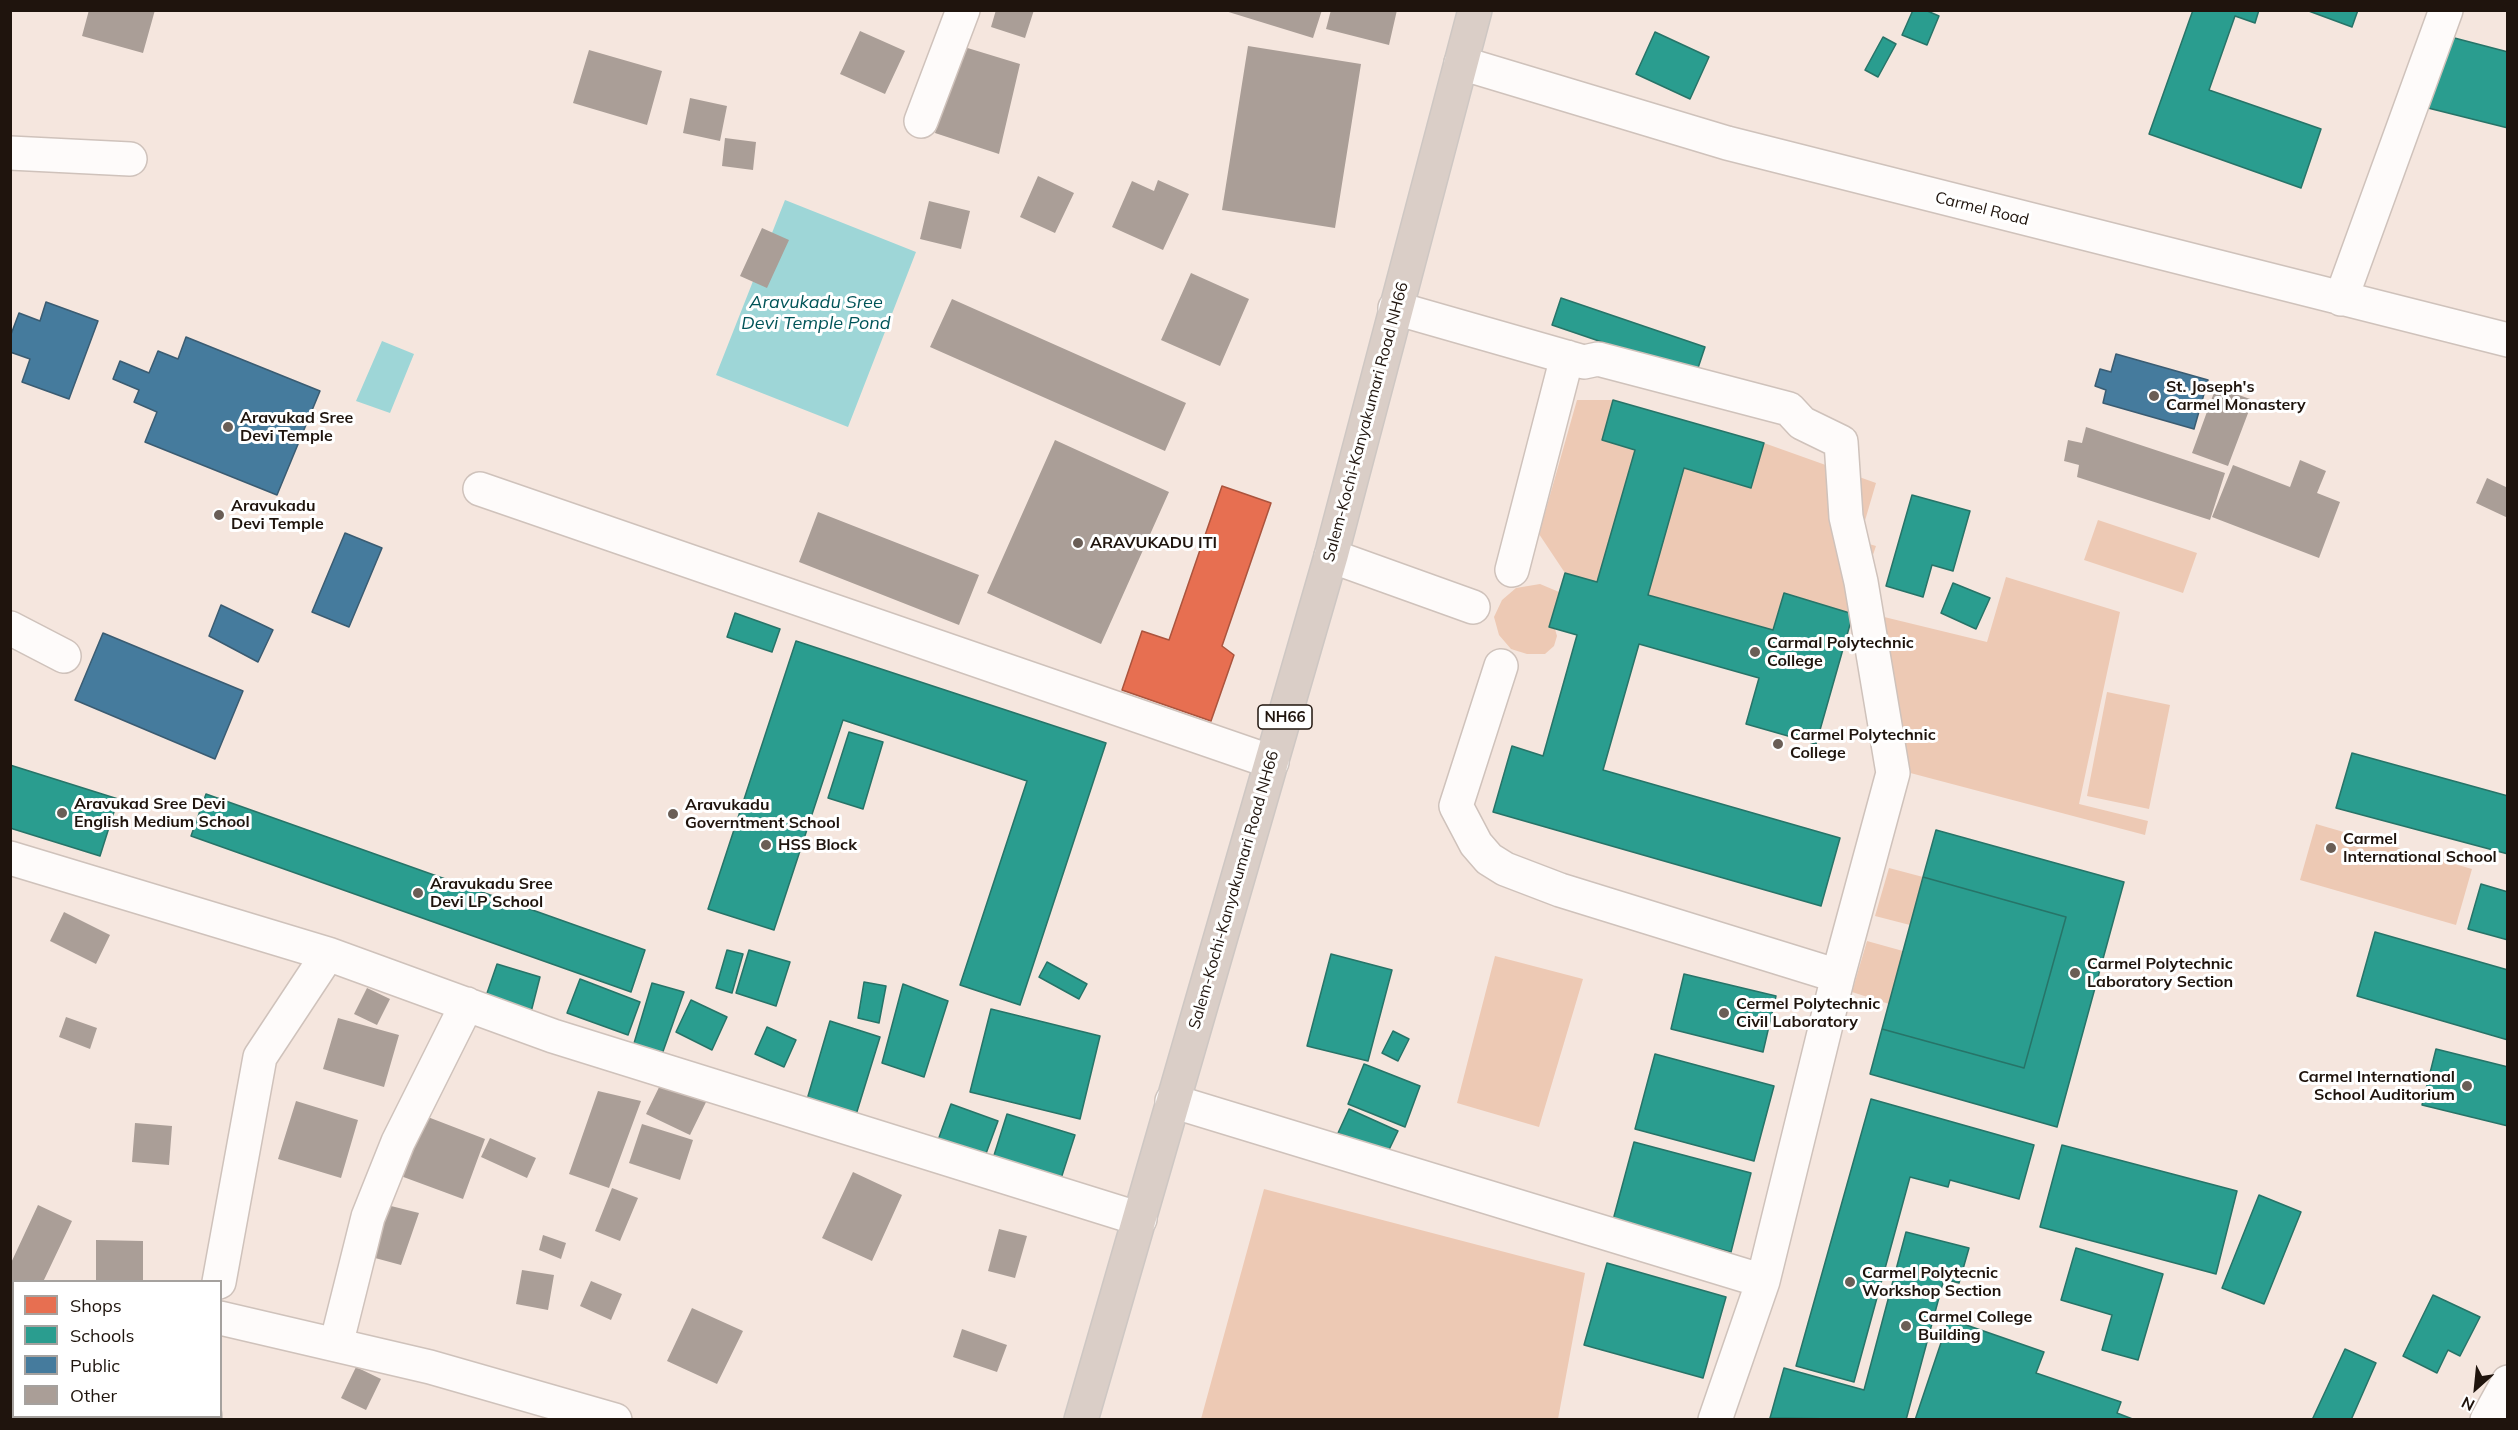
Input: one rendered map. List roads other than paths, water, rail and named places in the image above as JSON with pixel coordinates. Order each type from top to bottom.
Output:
[{"type":"highway","name":"Salem-Kochi-Kanyakumari Road NH66","points":[[1081,1419],[1331,556],[1475,10]]},
{"type":"street","points":[[921,121],[963,10]]},
{"type":"street","points":[[2341,299],[2446,10]]},
{"type":"street","name":"Carmel Road","points":[[1461,63],[1727,143],[2508,340]]},
{"type":"street","points":[[10,153],[130,159]]},
{"type":"street","points":[[1395,308],[1575,359],[1598,359],[1789,409],[1802,423],[1841,442],[1846,517],[1861,582],[1893,773],[1838,976],[1763,1281],[1715,1419]]},
{"type":"street","points":[[1512,570],[1575,359]]},
{"type":"street","points":[[480,489],[1272,762]]},
{"type":"street","points":[[1331,556],[1473,607]]},
{"type":"street","points":[[10,628],[64,656]]},
{"type":"street","points":[[1501,666],[1456,806],[1476,844],[1489,859],[1505,869],[1560,890],[1838,976]]},
{"type":"street","points":[[10,858],[328,954],[553,1036],[1140,1219]]},
{"type":"street","points":[[219,1280],[230,1209],[260,1057],[328,954]]},
{"type":"street","points":[[336,1345],[368,1217],[398,1142],[467,1004]]},
{"type":"street","points":[[1172,1101],[1763,1281]]},
{"type":"street","points":[[222,1318],[430,1367],[598,1417],[615,1419]]},
{"type":"street","points":[[2487,1419],[2508,1382]]},
{"type":"water","name":"Aravukadu Sree Devi Temple Pond","points":[[785,200],[916,252],[848,427],[716,375]]},
{"type":"water","points":[[382,341],[414,354],[390,413],[356,401]]},
{"type":"place","name":"St. Joseph's Carmel Monastery","points":[[2154,396]]},
{"type":"place","name":"Aravukad Sree Devi Temple","points":[[228,427]]},
{"type":"place","name":"Aravukadu Devi Temple","points":[[219,515]]},
{"type":"place","name":"ARAVUKADU ITI","points":[[1078,543]]},
{"type":"place","name":"Carmal Polytechnic College","points":[[1755,652]]},
{"type":"place","name":"Carmel Polytechnic College","points":[[1778,744]]},
{"type":"place","name":"Aravukad Sree Devi English Medium School","points":[[62,813]]},
{"type":"place","name":"Aravukadu Governtment School","points":[[673,814]]},
{"type":"place","name":"HSS Block","points":[[766,845]]},
{"type":"place","name":"Carmel International School","points":[[2331,848]]},
{"type":"place","name":"Aravukadu Sree Devi LP School","points":[[418,893]]},
{"type":"place","name":"Carmel Polytechnic Laboratory Section","points":[[2075,973]]},
{"type":"place","name":"Cermel Polytechnic Civil Laboratory","points":[[1724,1013]]},
{"type":"place","name":"Carmel International School Auditorium","points":[[2467,1086]]},
{"type":"place","name":"Carmel Polytecnic Workshop Section","points":[[1850,1282]]},
{"type":"place","name":"Carmel College Building","points":[[1906,1326]]}]
